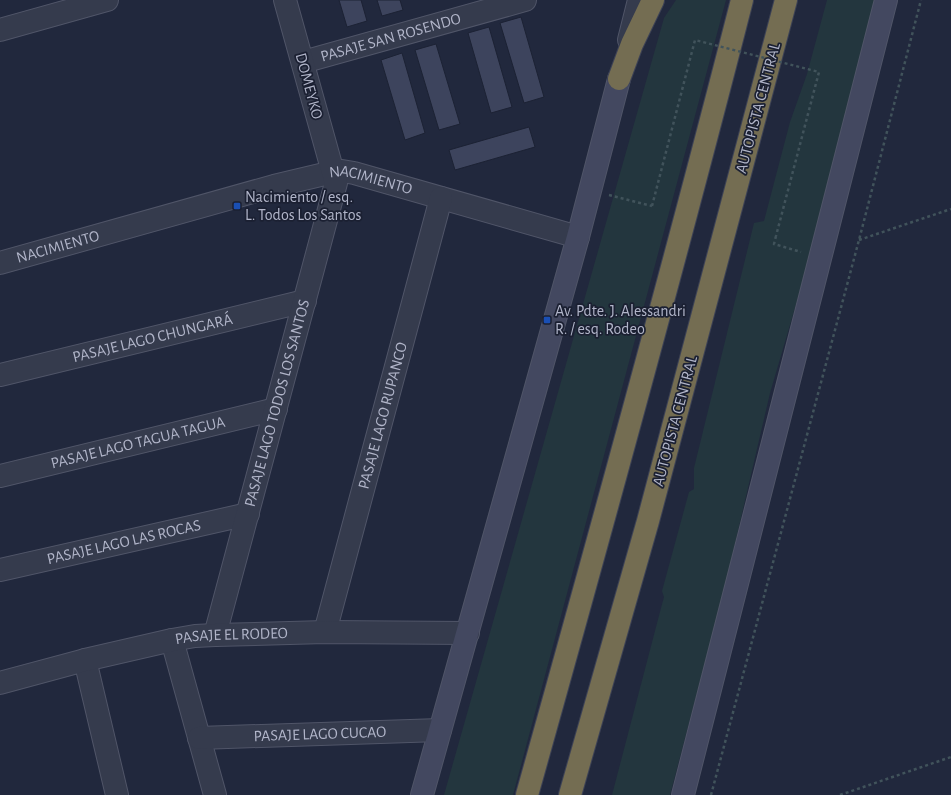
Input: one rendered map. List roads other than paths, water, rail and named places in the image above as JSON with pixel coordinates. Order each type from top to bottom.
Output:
[{"type":"highway","points":[[619,79],[632,44],[653,0]]},
{"type":"highway","points":[[526,795],[604,521],[665,296],[742,0]]},
{"type":"highway","name":"AUTOPISTA CENTRAL","points":[[570,795],[648,521],[786,0]]},
{"type":"highway","points":[[765,81],[801,0]]},
{"type":"main road","points":[[683,795],[886,0]]},
{"type":"main road","points":[[422,795],[578,237],[619,79]]},
{"type":"street","points":[[0,30],[107,0]]},
{"type":"street","name":"DOMEYKO","points":[[286,0],[333,172]]},
{"type":"street","name":"PASAJE SAN ROSENDO","points":[[303,62],[525,0]]},
{"type":"street","points":[[619,79],[639,0]]},
{"type":"street","name":"NACIMIENTO","points":[[0,263],[274,186],[342,171],[354,173],[578,237]]},
{"type":"street","name":"PASAJE LAGO TODOS LOS SANTOS","points":[[215,634],[336,184],[333,172]]},
{"type":"street","name":"PASAJE LAGO RUPANCO","points":[[325,632],[441,198]]},
{"type":"street","name":"PASAJE LAGO CHUNGARÁ","points":[[0,375],[305,301]]},
{"type":"street","name":"PASAJE LAGO TAGUA TAGUA","points":[[0,476],[276,409]]},
{"type":"street","name":"PASAJE LAGO LAS ROCAS","points":[[0,570],[248,514]]},
{"type":"street","name":"PASAJE EL RODEO","points":[[0,683],[85,660],[172,640],[215,634],[325,632],[468,633]]},
{"type":"street","points":[[172,640],[215,795]]},
{"type":"street","points":[[85,660],[116,795]]},
{"type":"street","name":"PASAJE LAGO CUCAO","points":[[199,738],[440,730]]},
{"type":"place","name":"Nacimiento / esq. L. Todos Los Santos","points":[[237,206]]},
{"type":"place","name":"Av. Pdte. J. Alessandri R. / esq. Rodeo","points":[[547,320]]}]
